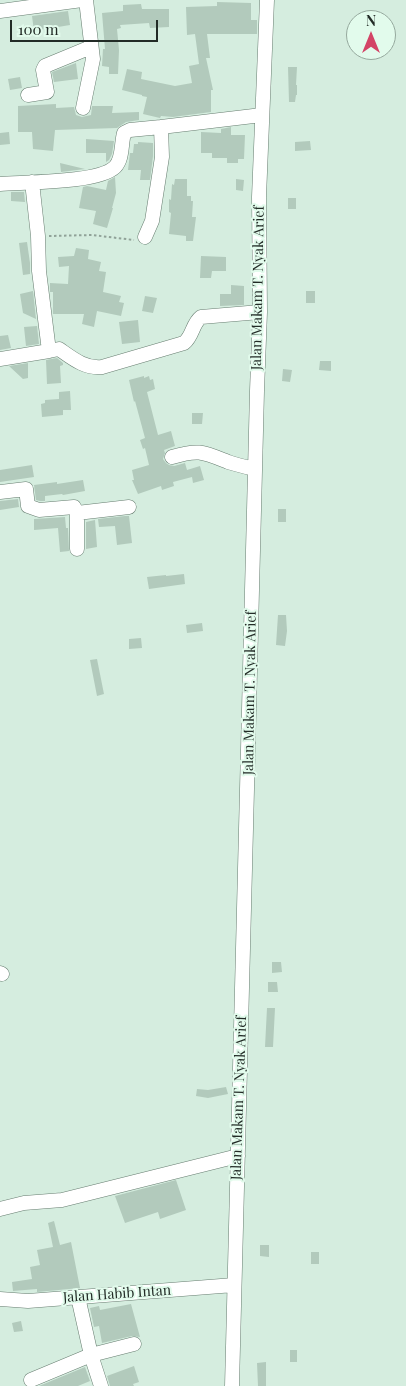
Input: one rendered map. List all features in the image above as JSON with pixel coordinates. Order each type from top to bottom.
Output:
[{"type":"street","points":[[0,11],[82,0]]},
{"type":"street","points":[[83,108],[94,59],[86,0]]},
{"type":"street","name":"Jalan Makam T. Nyak Arief","points":[[232,1386],[260,312],[259,197],[267,0]]},
{"type":"street","points":[[28,95],[47,92],[43,70],[45,66],[91,47]]},
{"type":"street","points":[[0,184],[91,178],[105,174],[115,166],[120,158],[124,133],[130,130],[262,115]]},
{"type":"street","points":[[145,237],[152,221],[162,157],[161,127]]},
{"type":"street","points":[[32,182],[49,350]]},
{"type":"street","points":[[0,359],[58,349],[84,365],[102,367],[184,343],[190,337],[196,322],[201,317],[260,312]]},
{"type":"street","points":[[172,457],[187,452],[200,452],[255,469]]},
{"type":"street","points":[[0,492],[26,489],[28,506],[39,510],[74,507],[77,513],[77,549]]},
{"type":"street","points":[[77,513],[129,508]]},
{"type":"street","points":[[0,1209],[24,1203],[62,1200],[238,1156]]},
{"type":"street","name":"Jalan Habib Intan","points":[[0,1299],[28,1301],[234,1285]]},
{"type":"street","points":[[78,1297],[90,1355],[101,1386]]},
{"type":"street","points":[[31,1380],[90,1355],[134,1344]]},
{"type":"path","points":[[38,236],[92,236],[138,240],[145,237]]},
{"type":"building","points":[[217,2],[251,3],[251,20],[257,20],[257,34],[207,34],[210,58],[206,58],[213,90],[211,90],[211,112],[173,117],[161,116],[160,118],[143,114],[147,97],[122,90],[127,69],[142,72],[141,79],[175,86],[192,83],[189,66],[199,64],[195,34],[187,35],[186,7],[217,6]]},
{"type":"building","points":[[141,4],[142,9],[169,9],[169,27],[150,28],[149,23],[120,25],[121,28],[117,29],[119,50],[118,74],[109,74],[109,67],[102,66],[103,49],[105,49],[102,13],[123,11],[123,5]]},
{"type":"building","points":[[68,11],[70,25],[34,31],[32,16]]},
{"type":"building","points":[[76,63],[78,79],[54,82],[52,72]]},
{"type":"building","points":[[288,67],[297,67],[297,95],[295,102],[289,102]]},
{"type":"building","points":[[20,77],[22,88],[10,90],[8,79]]},
{"type":"building","points":[[56,104],[56,108],[74,107],[76,115],[82,117],[91,115],[92,106],[113,106],[112,113],[139,112],[139,120],[126,122],[117,128],[55,130],[53,151],[33,149],[32,132],[18,132],[18,106]]},
{"type":"building","points":[[231,127],[231,135],[245,135],[244,159],[238,159],[238,163],[227,163],[227,158],[212,158],[212,153],[201,153],[201,132],[221,133],[221,129]]},
{"type":"building","points":[[9,132],[10,144],[0,145],[0,133]]},
{"type":"building","points":[[86,139],[114,141],[109,160],[106,162],[106,153],[86,153]]},
{"type":"building","points":[[310,141],[311,150],[295,151],[295,142]]},
{"type":"building","points":[[138,142],[153,143],[150,180],[140,180],[141,170],[128,170],[130,153],[133,153],[134,144],[138,144]]},
{"type":"building","points":[[60,163],[85,169],[61,172]]},
{"type":"building","points":[[115,177],[116,193],[107,228],[93,224],[96,211],[79,208],[83,187],[87,186],[106,190],[108,181]]},
{"type":"building","points":[[175,179],[187,179],[187,196],[191,196],[191,201],[193,201],[192,217],[196,217],[193,241],[186,241],[186,236],[169,234],[171,213],[169,212],[169,199],[171,200],[172,184],[174,185]]},
{"type":"building","points":[[236,179],[244,180],[243,191],[236,190]]},
{"type":"building","points":[[11,192],[24,192],[25,202],[11,201]]},
{"type":"building","points":[[288,198],[296,198],[296,209],[288,209]]},
{"type":"building","points":[[27,242],[30,274],[23,275],[19,243]]},
{"type":"building","points":[[76,248],[89,250],[88,259],[101,262],[99,271],[106,272],[103,292],[121,296],[119,302],[124,303],[121,316],[97,311],[94,327],[82,324],[84,314],[53,314],[53,292],[50,292],[50,283],[68,284],[69,266],[59,267],[58,257],[74,256]]},
{"type":"building","points":[[201,256],[226,257],[226,271],[212,271],[211,278],[200,278]]},
{"type":"building","points":[[231,285],[244,286],[244,305],[220,306],[220,294],[231,294]]},
{"type":"building","points":[[33,291],[36,319],[23,313],[20,294]]},
{"type":"building","points":[[306,291],[315,291],[315,303],[306,303]]},
{"type":"building","points":[[145,296],[157,298],[153,313],[142,311]]},
{"type":"building","points":[[138,320],[140,342],[122,344],[119,322]]},
{"type":"building","points":[[37,326],[39,344],[26,346],[24,327]]},
{"type":"building","points":[[8,335],[11,348],[0,350],[0,336]]},
{"type":"building","points":[[57,358],[63,363],[60,366],[61,383],[47,384],[46,360]]},
{"type":"building","points":[[320,361],[331,361],[331,371],[319,370]]},
{"type":"building","points":[[28,363],[28,378],[23,379],[9,366]]},
{"type":"building","points":[[283,369],[292,370],[290,382],[282,381]]},
{"type":"building","points":[[144,376],[144,378],[149,376],[150,380],[153,379],[155,389],[147,392],[158,435],[171,431],[175,446],[164,450],[163,459],[169,465],[174,466],[185,463],[187,470],[200,466],[204,480],[193,483],[192,477],[173,482],[174,486],[162,490],[161,486],[138,494],[132,480],[134,480],[132,470],[149,465],[145,448],[143,449],[140,440],[145,438],[129,380]]},
{"type":"building","points":[[70,391],[71,410],[63,410],[63,415],[42,417],[41,404],[45,403],[45,400],[59,399],[59,392]]},
{"type":"building","points":[[192,413],[203,413],[202,424],[192,424]]},
{"type":"building","points":[[32,465],[34,477],[0,482],[0,470]]},
{"type":"building","points":[[83,480],[85,491],[45,496],[45,501],[36,500],[34,485]]},
{"type":"building","points":[[18,499],[19,507],[0,510],[0,501]]},
{"type":"building","points":[[278,509],[286,509],[286,522],[278,522]]},
{"type":"building","points":[[129,516],[132,543],[117,545],[115,526],[99,527],[98,519]]},
{"type":"building","points":[[65,517],[66,528],[68,528],[69,551],[60,552],[58,528],[34,530],[34,519]]},
{"type":"building","points":[[95,520],[97,547],[86,549],[86,522]]},
{"type":"building","points":[[184,574],[185,584],[149,589],[147,577]]},
{"type":"building","points":[[278,615],[286,615],[287,631],[285,646],[276,645]]},
{"type":"building","points":[[202,623],[203,631],[187,633],[186,625]]},
{"type":"building","points":[[141,638],[142,648],[129,649],[129,639]]},
{"type":"building","points":[[97,659],[104,694],[97,696],[90,660]]},
{"type":"building","points":[[272,962],[281,962],[282,972],[272,973]]},
{"type":"building","points":[[268,982],[277,982],[278,992],[268,992]]},
{"type":"building","points":[[267,1008],[275,1008],[273,1047],[265,1047]]},
{"type":"building","points":[[226,1087],[228,1094],[208,1098],[196,1096],[197,1089],[208,1090]]},
{"type":"building","points":[[176,1180],[186,1210],[160,1219],[158,1212],[125,1223],[115,1196]]},
{"type":"building","points":[[54,1221],[60,1245],[71,1242],[80,1288],[37,1292],[37,1289],[13,1291],[12,1282],[32,1279],[30,1267],[40,1265],[37,1250],[53,1247],[48,1223]]},
{"type":"building","points":[[260,1245],[269,1245],[269,1257],[260,1256]]},
{"type":"building","points":[[311,1252],[319,1252],[319,1264],[311,1264]]},
{"type":"building","points":[[131,1304],[140,1337],[132,1336],[102,1343],[99,1326],[94,1327],[90,1308],[99,1306],[100,1310]]},
{"type":"building","points":[[21,1321],[23,1331],[14,1332],[12,1323]]},
{"type":"building","points":[[290,1350],[297,1350],[297,1362],[290,1362]]},
{"type":"building","points":[[266,1362],[266,1386],[258,1386],[257,1363]]},
{"type":"building","points":[[134,1366],[139,1382],[133,1384],[134,1386],[110,1386],[107,1376]]},
{"type":"building","points":[[85,1367],[90,1381],[78,1386],[39,1386]]}]
